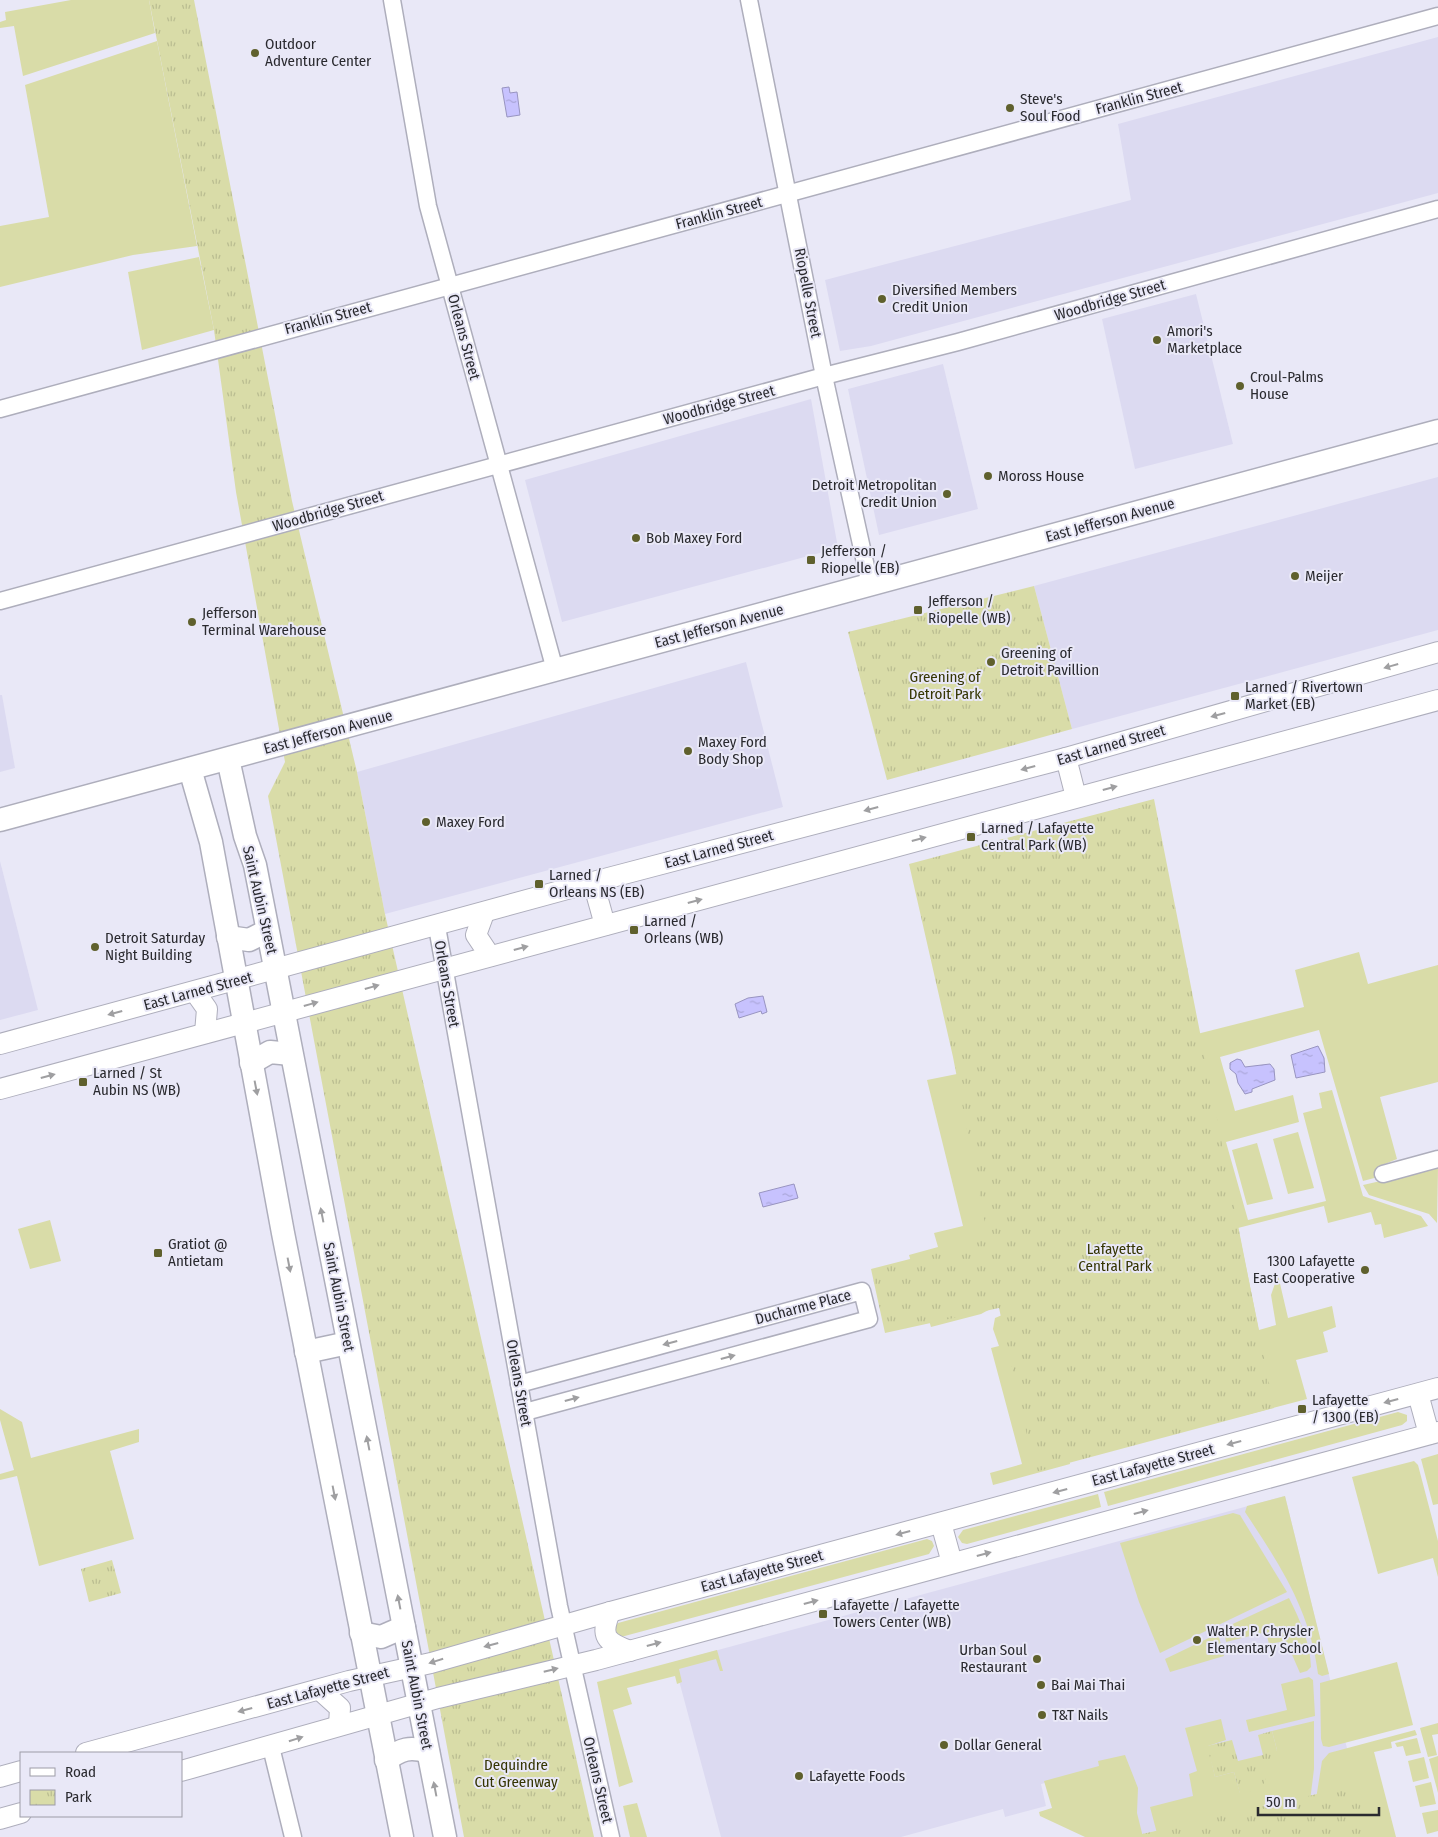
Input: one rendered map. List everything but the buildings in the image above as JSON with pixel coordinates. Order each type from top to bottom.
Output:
[{"type":"main road","name":"East Jefferson Avenue","points":[[0,820],[1438,431]]},
{"type":"main road","name":"Saint Aubin Street","points":[[228,759],[255,866],[445,1837]]},
{"type":"main road","points":[[190,769],[207,830],[237,981],[306,1352],[402,1837]]},
{"type":"main road","points":[[207,830],[215,822],[223,819],[242,820]]},
{"type":"main road","points":[[228,936],[249,940],[267,931]]},
{"type":"main road","points":[[251,1063],[270,1052],[291,1054]]},
{"type":"main road","points":[[306,1352],[348,1343]]},
{"type":"main road","points":[[362,1633],[382,1637],[397,1632],[404,1627]]},
{"type":"main road","points":[[386,1760],[398,1751],[406,1748],[415,1748],[428,1752]]},
{"type":"street","name":"Orleans Street","points":[[392,0],[428,206],[555,670]]},
{"type":"street","name":"Riopelle Street","points":[[749,0],[824,376],[870,585]]},
{"type":"street","name":"Franklin Street","points":[[0,409],[1438,16]]},
{"type":"street","name":"Woodbridge Street","points":[[0,600],[824,376],[968,340],[1438,209]]},
{"type":"street","name":"East Larned Street","points":[[0,1044],[437,927],[594,882],[1066,758],[1438,652]]},
{"type":"street","points":[[0,1087],[1438,700]]},
{"type":"street","points":[[1066,758],[1076,797]]},
{"type":"street","points":[[594,882],[605,925]]},
{"type":"street","points":[[484,913],[476,935],[490,956]]},
{"type":"street","name":"Orleans Street","points":[[437,927],[443,969],[563,1627],[611,1837]]},
{"type":"street","points":[[196,992],[207,1009],[205,1033]]},
{"type":"street","points":[[1383,1174],[1438,1159]]},
{"type":"street","name":"Ducharme Place","points":[[519,1384],[862,1292],[869,1319],[524,1412]]},
{"type":"street","points":[[698,1335],[705,1363]]},
{"type":"street","name":"East Lafayette Street","points":[[94,1752],[135,1747],[320,1690],[563,1627],[610,1612],[1438,1388]]},
{"type":"street","points":[[182,1771],[271,1747],[339,1725],[418,1703],[630,1651],[1434,1433],[1418,1394]]},
{"type":"street","points":[[941,1523],[952,1563]]},
{"type":"street","points":[[610,1612],[605,1624],[608,1640],[614,1645],[630,1651]]},
{"type":"street","points":[[320,1690],[340,1708],[339,1725]]},
{"type":"street","points":[[271,1747],[293,1837]]},
{"type":"street","points":[[0,1777],[20,1771]]},
{"type":"street","points":[[0,1819],[20,1813]]},
{"type":"shaded area","points":[[1438,37],[1438,193],[871,346],[840,351],[825,280],[1131,200],[1118,124]]},
{"type":"shaded area","points":[[1196,294],[1233,444],[1135,469],[1102,319]]},
{"type":"shaded area","points":[[943,364],[978,509],[879,535],[848,389]]},
{"type":"shaded area","points":[[811,399],[838,548],[562,622],[525,480]]},
{"type":"shaded area","points":[[1438,477],[1438,630],[1072,729],[1034,586]]},
{"type":"shaded area","points":[[746,662],[783,807],[385,914],[357,772]]},
{"type":"shaded area","points":[[0,695],[2,695],[15,768],[0,772]]},
{"type":"shaded area","points":[[0,861],[38,1010],[0,1020]]},
{"type":"shaded area","points":[[1285,1496],[1356,1785],[1129,1837],[1099,1769],[1041,1784],[1046,1806],[1005,1817],[1003,1809],[901,1837],[721,1837],[674,1662]]},
{"type":"green space","points":[[71,0],[149,0],[155,33],[23,76],[14,26],[0,28],[0,22],[6,20],[5,12]]},
{"type":"green space","name":"Dequindre Cut Greenway","points":[[149,0],[194,0],[292,501],[357,772],[385,914],[594,1837],[464,1837],[268,796],[285,762],[236,492],[214,330]]},
{"type":"green space","points":[[157,41],[197,246],[133,255],[0,287],[0,226],[49,217],[25,85]]},
{"type":"green space","points":[[199,257],[214,330],[142,350],[128,272]]},
{"type":"green space","name":"Greening of Detroit Park","points":[[1034,586],[1072,729],[887,780],[848,632]]},
{"type":"green space","name":"Lafayette Central Park","points":[[1154,799],[1274,1408],[1035,1472],[999,1308],[885,1333],[871,1269],[988,1239],[953,1057],[909,864]]},
{"type":"green space","points":[[1359,952],[1368,984],[1438,965],[1438,1082],[1380,1097],[1397,1159],[1380,1166],[1378,1177],[1363,1181],[1319,1030],[1220,1057],[1235,1111],[1293,1095],[1299,1122],[1226,1142],[1248,1220],[1326,1201],[1303,1113],[1322,1108],[1319,1093],[1332,1090],[1363,1196],[1421,1216],[1428,1226],[1384,1238],[1381,1224],[1375,1225],[1371,1212],[1328,1223],[1324,1206],[1238,1228],[1259,1330],[1276,1325],[1271,1295],[1278,1275],[1288,1318],[1332,1306],[1336,1327],[1323,1332],[1328,1352],[1296,1360],[1307,1399],[1242,1416],[1197,1034],[1304,1007],[1295,970]]},
{"type":"green space","points":[[986,1046],[994,1307],[981,1314],[931,1327],[909,1255],[938,1247],[934,1233],[963,1226],[927,1080],[967,1072]]},
{"type":"green space","points":[[1298,1132],[1314,1188],[1288,1194],[1273,1139]]},
{"type":"green space","points":[[1257,1143],[1273,1199],[1247,1205],[1232,1150]]},
{"type":"green space","points":[[1438,1168],[1437,1223],[1429,1214],[1369,1195],[1363,1185]]},
{"type":"green space","points":[[50,1220],[61,1261],[30,1269],[18,1229]]},
{"type":"green space","points":[[1007,1313],[1069,1456],[1070,1464],[993,1485],[990,1473],[1022,1464],[991,1348],[999,1346],[993,1329],[995,1318]]},
{"type":"green space","points":[[0,1409],[22,1422],[31,1458],[139,1429],[139,1442],[110,1451],[134,1539],[39,1566],[17,1476],[0,1480],[0,1474],[14,1470],[0,1420]]},
{"type":"green space","points":[[1398,1412],[1407,1415],[1407,1421],[1402,1425],[1108,1506],[1104,1492]]},
{"type":"green space","points":[[1438,1454],[1438,1504],[1433,1505],[1421,1459]]},
{"type":"green space","points":[[1414,1461],[1418,1465],[1438,1541],[1438,1577],[1433,1558],[1378,1574],[1352,1477]]},
{"type":"green space","points":[[1098,1494],[1101,1507],[967,1544],[962,1543],[958,1537],[963,1530]]},
{"type":"green space","points":[[1285,1496],[1329,1674],[1322,1676],[1318,1674],[1308,1629],[1292,1589],[1245,1512],[1247,1506]]},
{"type":"green space","points":[[1233,1513],[1240,1515],[1287,1592],[1160,1653],[1139,1602],[1120,1543]]},
{"type":"green space","points":[[927,1539],[932,1541],[934,1546],[929,1554],[621,1637],[616,1635],[614,1627],[618,1623]]},
{"type":"green space","points":[[112,1560],[121,1593],[89,1602],[81,1569]]},
{"type":"green space","points":[[1289,1598],[1301,1623],[1309,1649],[1311,1667],[1307,1671],[1300,1673],[1286,1641],[1269,1644],[1266,1632],[1226,1642],[1224,1628]]},
{"type":"green space","points":[[1215,1635],[1219,1637],[1224,1656],[1170,1672],[1165,1659]]},
{"type":"green space","points":[[717,1650],[723,1671],[720,1671],[716,1659],[679,1669],[682,1682],[677,1684],[675,1676],[627,1688],[632,1704],[613,1710],[633,1782],[619,1787],[597,1682]]},
{"type":"green space","points":[[1397,1662],[1413,1725],[1329,1747],[1323,1746],[1321,1739],[1320,1683]]},
{"type":"green space","points":[[1309,1677],[1313,1680],[1315,1716],[1249,1732],[1246,1720],[1287,1710],[1281,1684]]},
{"type":"green space","points":[[1221,1719],[1226,1740],[1208,1746],[1215,1777],[1234,1772],[1240,1793],[1277,1750],[1272,1731],[1314,1721],[1314,1769],[1310,1801],[1158,1837],[1150,1807],[1193,1796],[1189,1774],[1197,1771],[1185,1728]]},
{"type":"green space","points":[[1438,1723],[1438,1734],[1432,1735],[1437,1755],[1428,1757],[1420,1728]]},
{"type":"green space","points":[[1415,1730],[1417,1735],[1391,1742],[1392,1748],[1374,1752],[1396,1837],[1310,1837],[1322,1761],[1329,1753]]},
{"type":"green space","points":[[1272,1731],[1277,1750],[1262,1788],[1240,1794],[1234,1772],[1215,1777],[1207,1746],[1232,1740],[1238,1761],[1263,1755],[1258,1735]]},
{"type":"green space","points":[[1417,1738],[1421,1753],[1406,1756],[1403,1746],[1397,1747],[1395,1743]]},
{"type":"green space","points":[[1125,1755],[1138,1788],[1137,1813],[1143,1837],[1085,1837],[1040,1816],[1039,1812],[1052,1808],[1044,1781],[1099,1766],[1098,1761]]},
{"type":"green space","points":[[1438,1756],[1438,1793],[1429,1759]]},
{"type":"green space","points":[[1424,1757],[1429,1778],[1413,1782],[1408,1761]]},
{"type":"green space","points":[[1431,1782],[1436,1804],[1420,1807],[1415,1786]]},
{"type":"green space","points":[[1356,1785],[1367,1837],[1129,1837]]},
{"type":"green space","points":[[637,1803],[647,1837],[630,1837],[623,1806]]},
{"type":"green space","points":[[1438,1810],[1438,1831],[1427,1834],[1422,1813]]},
{"type":"water","points":[[509,87],[510,93],[517,92],[520,115],[507,117],[502,88]]},
{"type":"water","points":[[763,996],[767,1012],[762,1014],[761,1011],[739,1018],[735,1004],[748,998]]},
{"type":"water","points":[[1318,1046],[1324,1058],[1325,1072],[1296,1078],[1291,1055]]},
{"type":"water","points":[[1237,1059],[1241,1060],[1245,1067],[1270,1064],[1274,1069],[1275,1080],[1252,1089],[1252,1092],[1245,1094],[1238,1083],[1236,1074],[1230,1069],[1230,1063]]},
{"type":"water","points":[[794,1184],[798,1198],[763,1207],[759,1193]]},
{"type":"place","name":"Outdoor Adventure Center","points":[[255,53]]},
{"type":"place","name":"Steve's Soul Food","points":[[1010,108]]},
{"type":"place","name":"Diversified Members Credit Union","points":[[882,299]]},
{"type":"place","name":"Amori's Marketplace","points":[[1157,340]]},
{"type":"place","name":"Croul-Palms House","points":[[1240,386]]},
{"type":"place","name":"Moross House","points":[[988,476]]},
{"type":"place","name":"Detroit Metropolitan Credit Union","points":[[947,494]]},
{"type":"place","name":"Bob Maxey Ford","points":[[636,538]]},
{"type":"place","name":"Jefferson / Riopelle (EB)","points":[[811,560]]},
{"type":"place","name":"Meijer","points":[[1295,576]]},
{"type":"place","name":"Jefferson / Riopelle (WB)","points":[[918,610]]},
{"type":"place","name":"Jefferson Terminal Warehouse","points":[[192,622]]},
{"type":"place","name":"Greening of Detroit Pavillion","points":[[991,662]]},
{"type":"place","name":"Larned / Rivertown Market (EB)","points":[[1235,696]]},
{"type":"place","name":"Maxey Ford Body Shop","points":[[688,751]]},
{"type":"place","name":"Maxey Ford","points":[[426,822]]},
{"type":"place","name":"Larned / Lafayette Central Park (WB)","points":[[971,837]]},
{"type":"place","name":"Larned / Orleans NS (EB)","points":[[539,884]]},
{"type":"place","name":"Larned / Orleans (WB)","points":[[634,930]]},
{"type":"place","name":"Detroit Saturday Night Building","points":[[95,947]]},
{"type":"place","name":"Larned / St Aubin NS (WB)","points":[[83,1082]]},
{"type":"place","name":"Gratiot @ Antietam","points":[[158,1253]]},
{"type":"place","name":"1300 Lafayette East Cooperative","points":[[1365,1270]]},
{"type":"place","name":"Lafayette / 1300 (EB)","points":[[1302,1409]]},
{"type":"place","name":"Lafayette / Lafayette Towers Center (WB)","points":[[823,1614]]},
{"type":"place","name":"Walter P. Chrysler Elementary School","points":[[1197,1640]]},
{"type":"place","name":"Urban Soul Restaurant","points":[[1037,1659]]},
{"type":"place","name":"Bai Mai Thai","points":[[1041,1685]]},
{"type":"place","name":"T&T Nails","points":[[1042,1715]]},
{"type":"place","name":"Dollar General","points":[[944,1745]]},
{"type":"place","name":"Lafayette Foods","points":[[799,1776]]}]
